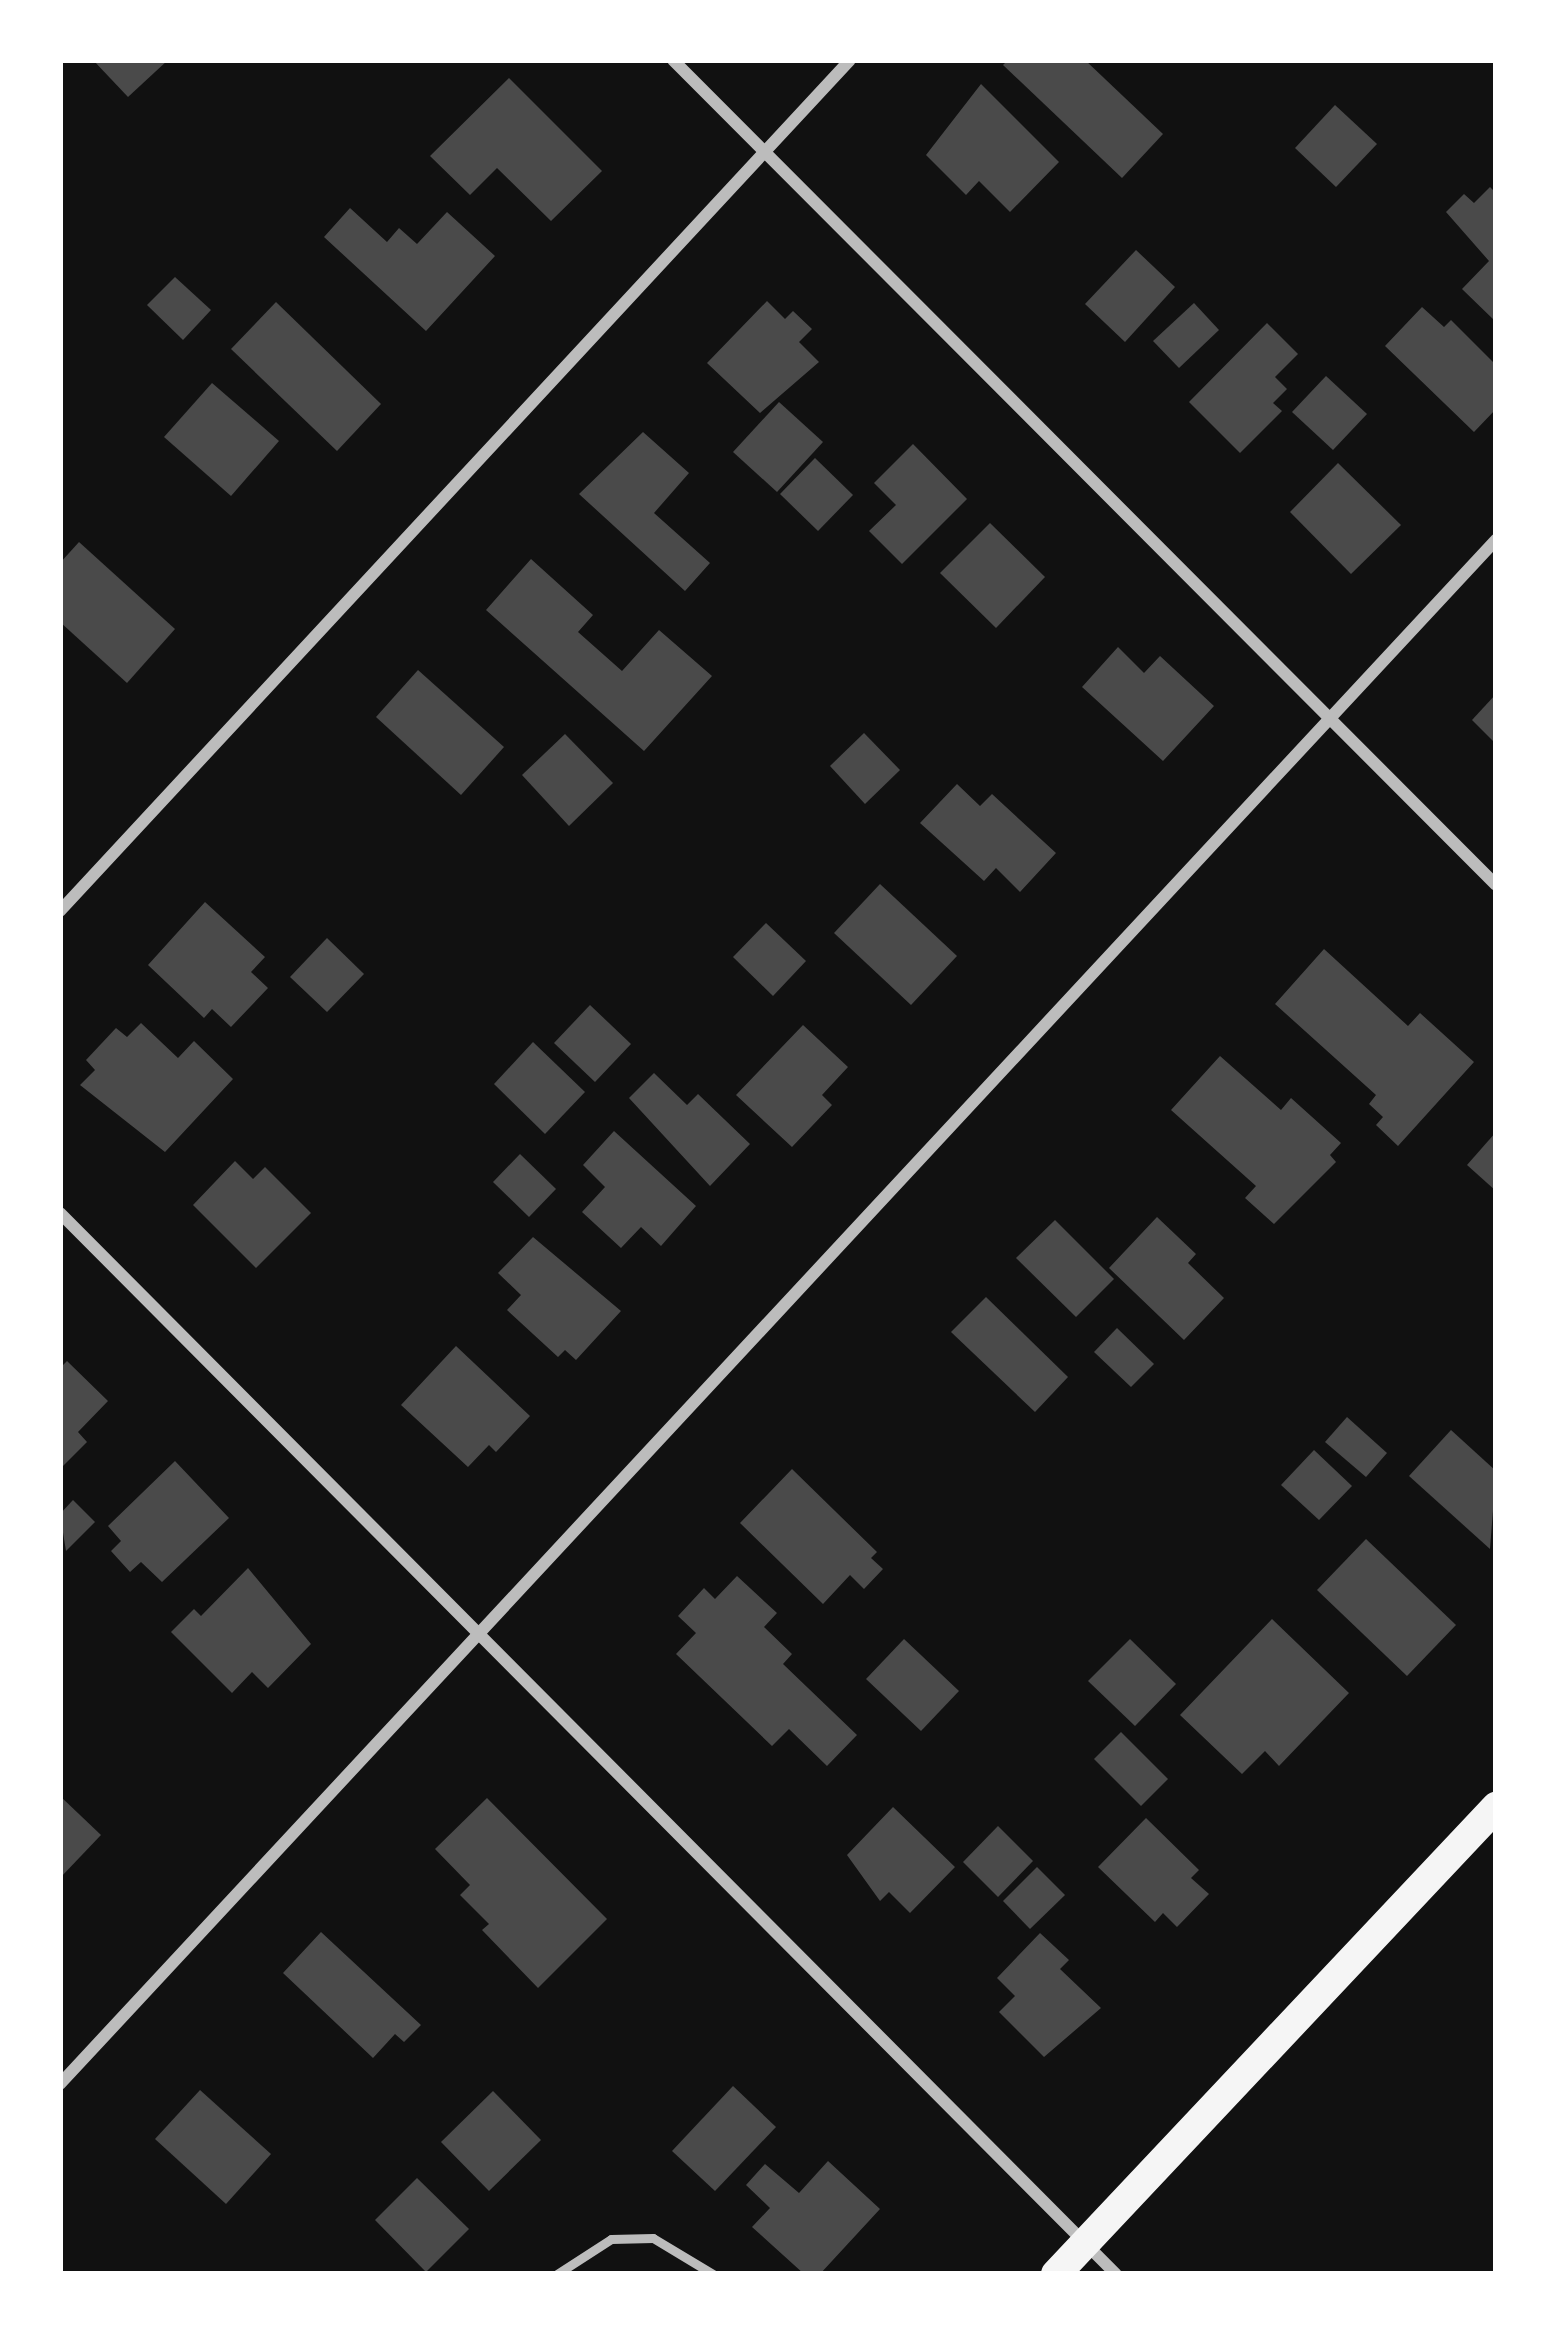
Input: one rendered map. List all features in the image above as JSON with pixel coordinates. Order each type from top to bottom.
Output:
[{"type":"main road","points":[[1056,2274],[1496,1807]]},
{"type":"street","points":[[673,60],[1496,885]]},
{"type":"street","points":[[60,911],[850,60]]},
{"type":"street","points":[[60,2084],[1496,540]]},
{"type":"street","points":[[60,1213],[1116,2274]]},
{"type":"lane","points":[[556,2274],[611,2239],[652,2238],[713,2274]]},
{"type":"building","points":[[93,60],[168,60],[128,97]]},
{"type":"building","points":[[1008,60],[1085,60],[1163,134],[1122,178],[1003,65]]},
{"type":"building","points":[[509,78],[602,171],[551,221],[497,168],[470,195],[430,156]]},
{"type":"building","points":[[981,84],[1059,162],[1010,212],[979,181],[966,195],[926,155]]},
{"type":"building","points":[[1335,105],[1377,144],[1336,187],[1295,148]]},
{"type":"building","points":[[1490,187],[1496,193],[1496,322],[1462,289],[1489,261],[1446,212],[1464,194],[1474,203]]},
{"type":"building","points":[[350,208],[387,242],[399,228],[417,244],[447,212],[495,256],[426,331],[324,237]]},
{"type":"building","points":[[1136,250],[1175,287],[1125,342],[1085,304]]},
{"type":"building","points":[[175,277],[211,310],[183,340],[147,305]]},
{"type":"building","points":[[767,301],[785,319],[793,311],[812,329],[799,342],[819,362],[760,413],[707,363]]},
{"type":"building","points":[[276,302],[381,404],[337,451],[231,349]]},
{"type":"building","points":[[1194,303],[1219,330],[1179,368],[1153,341]]},
{"type":"building","points":[[1422,307],[1444,327],[1451,320],[1496,365],[1496,409],[1474,432],[1385,346]]},
{"type":"building","points":[[1267,323],[1298,354],[1275,377],[1287,389],[1273,403],[1282,411],[1240,453],[1189,402]]},
{"type":"building","points":[[1326,376],[1367,414],[1333,450],[1292,412]]},
{"type":"building","points":[[212,383],[279,441],[231,496],[164,437]]},
{"type":"building","points":[[779,402],[823,442],[777,492],[733,452]]},
{"type":"building","points":[[643,432],[689,473],[654,513],[710,563],[685,591],[579,494]]},
{"type":"building","points":[[913,444],[967,499],[902,564],[869,531],[896,505],[874,483]]},
{"type":"building","points":[[815,458],[853,495],[818,531],[780,494]]},
{"type":"building","points":[[1338,463],[1401,525],[1351,574],[1290,512]]},
{"type":"building","points":[[990,523],[1045,577],[996,628],[940,573]]},
{"type":"building","points":[[79,542],[175,629],[127,683],[60,622],[60,563]]},
{"type":"building","points":[[531,559],[593,615],[578,632],[622,671],[659,630],[712,676],[644,751],[486,610]]},
{"type":"building","points":[[1118,647],[1144,673],[1160,656],[1214,706],[1163,761],[1082,687]]},
{"type":"building","points":[[418,670],[504,747],[461,795],[376,717]]},
{"type":"building","points":[[1496,694],[1496,744],[1472,720]]},
{"type":"building","points":[[864,733],[900,770],[865,804],[830,766]]},
{"type":"building","points":[[565,734],[613,783],[569,826],[522,775]]},
{"type":"building","points":[[957,784],[980,806],[992,794],[1056,853],[1020,892],[996,868],[984,881],[920,823]]},
{"type":"building","points":[[880,884],[957,956],[911,1005],[834,933]]},
{"type":"building","points":[[205,902],[265,957],[251,972],[268,988],[231,1027],[212,1009],[204,1018],[148,965]]},
{"type":"building","points":[[766,923],[806,961],[773,996],[733,957]]},
{"type":"building","points":[[327,938],[364,974],[327,1012],[290,977]]},
{"type":"building","points":[[1324,949],[1408,1026],[1420,1013],[1474,1062],[1398,1146],[1376,1125],[1383,1117],[1369,1104],[1376,1095],[1275,1004]]},
{"type":"building","points":[[590,1005],[631,1044],[595,1082],[554,1043]]},
{"type":"building","points":[[141,1023],[178,1058],[194,1041],[233,1079],[165,1152],[80,1085],[95,1070],[86,1060],[116,1028],[127,1037]]},
{"type":"building","points":[[803,1025],[848,1067],[822,1095],[832,1105],[792,1147],[736,1095]]},
{"type":"building","points":[[533,1042],[585,1092],[545,1134],[494,1084]]},
{"type":"building","points":[[1220,1056],[1281,1110],[1291,1098],[1341,1143],[1330,1155],[1336,1162],[1274,1224],[1245,1198],[1256,1186],[1171,1110]]},
{"type":"building","points":[[654,1073],[687,1105],[698,1094],[750,1144],[710,1186],[629,1098]]},
{"type":"building","points":[[614,1131],[696,1206],[661,1246],[641,1227],[621,1248],[582,1212],[605,1187],[583,1165]]},
{"type":"building","points":[[1496,1132],[1496,1191],[1467,1165]]},
{"type":"building","points":[[520,1154],[556,1189],[529,1217],[493,1182]]},
{"type":"building","points":[[235,1161],[253,1179],[265,1167],[311,1213],[256,1268],[193,1205]]},
{"type":"building","points":[[1157,1217],[1196,1254],[1188,1263],[1224,1298],[1184,1340],[1109,1268]]},
{"type":"building","points":[[1055,1220],[1114,1279],[1076,1317],[1016,1258]]},
{"type":"building","points":[[533,1237],[621,1311],[576,1360],[565,1350],[558,1357],[507,1310],[521,1295],[498,1273]]},
{"type":"building","points":[[986,1297],[1068,1377],[1035,1412],[951,1332]]},
{"type":"building","points":[[1117,1328],[1154,1364],[1131,1387],[1094,1352]]},
{"type":"building","points":[[456,1346],[530,1416],[496,1452],[489,1445],[468,1467],[401,1405]]},
{"type":"building","points":[[67,1361],[108,1401],[78,1432],[87,1442],[60,1469],[60,1368]]},
{"type":"building","points":[[1347,1417],[1387,1453],[1366,1477],[1325,1442]]},
{"type":"building","points":[[1451,1430],[1496,1471],[1490,1549],[1409,1476]]},
{"type":"building","points":[[1314,1450],[1352,1486],[1319,1520],[1281,1485]]},
{"type":"building","points":[[175,1461],[229,1518],[162,1582],[141,1562],[130,1572],[111,1551],[121,1541],[108,1526]]},
{"type":"building","points":[[792,1469],[877,1552],[871,1558],[883,1569],[864,1589],[850,1575],[823,1604],[740,1523]]},
{"type":"building","points":[[73,1500],[95,1522],[66,1551],[60,1514]]},
{"type":"building","points":[[1366,1539],[1456,1625],[1407,1676],[1317,1590]]},
{"type":"building","points":[[248,1568],[311,1644],[268,1688],[252,1672],[232,1693],[171,1632],[194,1609],[201,1616]]},
{"type":"building","points":[[737,1576],[777,1613],[764,1627],[792,1654],[783,1664],[857,1735],[827,1766],[789,1729],[772,1746],[676,1654],[696,1633],[678,1616],[704,1588],[715,1599]]},
{"type":"building","points":[[1272,1619],[1349,1693],[1279,1766],[1265,1751],[1242,1774],[1180,1715]]},
{"type":"building","points":[[904,1639],[959,1691],[921,1731],[866,1679]]},
{"type":"building","points":[[1130,1639],[1176,1684],[1135,1726],[1088,1681]]},
{"type":"building","points":[[1121,1732],[1168,1779],[1141,1806],[1094,1759]]},
{"type":"building","points":[[60,1796],[101,1835],[60,1878]]},
{"type":"building","points":[[487,1798],[607,1919],[538,1988],[482,1930],[489,1924],[460,1895],[470,1885],[435,1849]]},
{"type":"building","points":[[893,1807],[955,1867],[910,1913],[889,1892],[880,1901],[847,1855]]},
{"type":"building","points":[[1146,1818],[1199,1870],[1191,1878],[1209,1894],[1177,1927],[1163,1913],[1155,1922],[1098,1867]]},
{"type":"building","points":[[998,1826],[1033,1861],[998,1897],[963,1862]]},
{"type":"building","points":[[1037,1867],[1065,1895],[1030,1929],[1003,1901]]},
{"type":"building","points":[[321,1932],[421,2025],[404,2042],[395,2034],[373,2058],[283,1973]]},
{"type":"building","points":[[1040,1933],[1069,1960],[1060,1969],[1101,2008],[1044,2057],[999,2012],[1015,1996],[997,1978]]},
{"type":"building","points":[[733,2086],[776,2127],[715,2191],[672,2151]]},
{"type":"building","points":[[200,2090],[271,2154],[226,2204],[155,2139]]},
{"type":"building","points":[[493,2091],[541,2140],[489,2191],[441,2142]]},
{"type":"building","points":[[828,2161],[880,2209],[820,2274],[804,2274],[752,2227],[770,2208],[746,2185],[765,2164],[799,2193]]},
{"type":"building","points":[[417,2178],[469,2229],[426,2272],[375,2220]]}]
